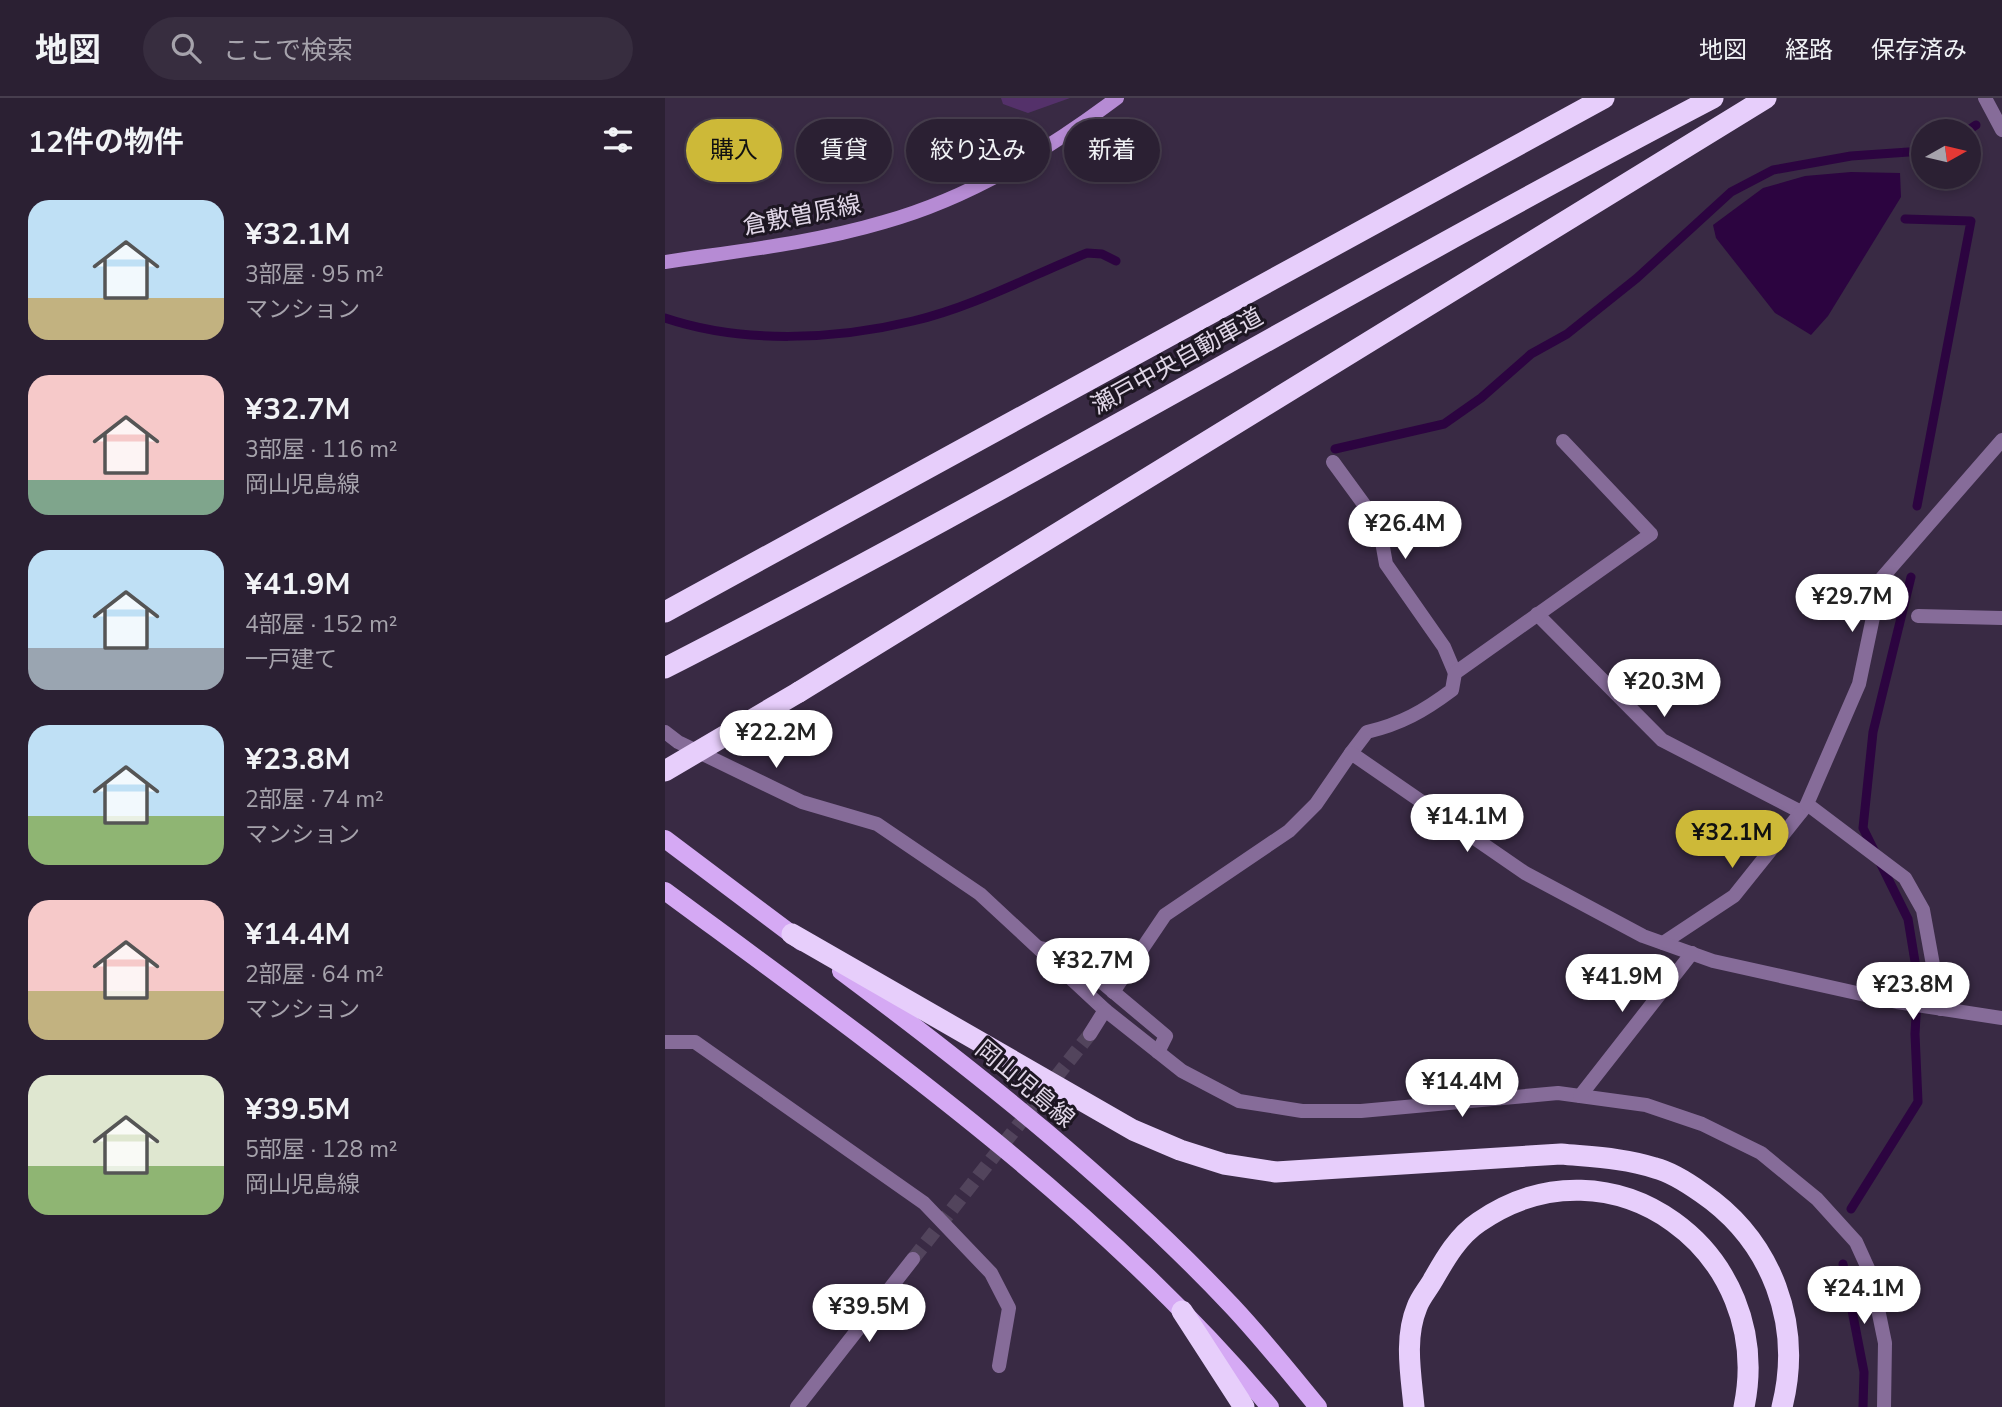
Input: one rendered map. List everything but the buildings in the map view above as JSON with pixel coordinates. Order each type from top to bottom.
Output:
[{"type":"highway","name":"瀬戸中央自動車道","points":[[665,612],[708,591],[1604,98]]},
{"type":"highway","name":"瀬戸中央自動車道","points":[[665,668],[742,629],[1713,98]]},
{"type":"highway","points":[[665,771],[799,692],[1766,98]]},
{"type":"highway","points":[[792,934],[1133,1130],[1180,1150],[1224,1164],[1276,1172],[1561,1154],[1607,1158],[1657,1168],[1723,1207],[1755,1243],[1771,1269],[1786,1323],[1789,1353],[1782,1407]]},
{"type":"highway","points":[[1414,1407],[1409,1358],[1416,1308],[1449,1252],[1477,1223],[1521,1199],[1564,1189],[1618,1195],[1669,1218],[1694,1236],[1730,1283],[1745,1330],[1747,1390],[1744,1407]]},
{"type":"highway","points":[[1182,1311],[1244,1407]]},
{"type":"main road","name":"岡山児島線","points":[[665,839],[948,1051],[1092,1172],[1154,1228],[1233,1307],[1318,1407]]},
{"type":"main road","points":[[665,891],[934,1089],[1001,1143],[1182,1311],[1270,1407]]},
{"type":"street","name":"倉敷曽原線","points":[[667,261],[805,241],[885,222],[962,194],[1041,152],[1117,98]]},
{"type":"street","points":[[1985,98],[2002,130]]},
{"type":"street","points":[[1663,943],[1734,896],[1804,808],[1859,684],[1881,579],[2002,440]]},
{"type":"street","points":[[1455,673],[1651,534],[1563,441]]},
{"type":"street","points":[[1113,992],[1165,915],[1289,831],[1316,804],[1367,732],[1394,726],[1422,713],[1452,690],[1455,673],[1444,647],[1386,564],[1379,525],[1333,462]]},
{"type":"street","points":[[1537,614],[1662,740],[1804,808],[1902,876],[1923,910],[1938,1009]]},
{"type":"street","points":[[1918,616],[2002,618]]},
{"type":"street","points":[[665,677],[742,629]]},
{"type":"street","points":[[665,732],[678,742],[802,802],[877,824],[980,894],[1105,1010],[1182,1071],[1239,1101],[1302,1111],[1361,1111],[1558,1093],[1646,1105],[1702,1124],[1761,1153],[1817,1199],[1856,1242],[1871,1275],[1885,1343],[1884,1407]]},
{"type":"street","points":[[1351,753],[1525,873],[1643,936],[1692,953],[1897,1002],[2002,1018]]},
{"type":"street","points":[[1037,948],[1067,953],[1166,1036],[1158,1052]]},
{"type":"street","points":[[1580,1096],[1692,953]]},
{"type":"street","points":[[1090,1034],[1105,1010]]},
{"type":"street","points":[[665,1042],[695,1042],[924,1203],[991,1273],[1009,1308],[999,1366]]},
{"type":"street","points":[[797,1407],[913,1259]]},
{"type":"shaded area","points":[[1001,98],[1070,98],[1028,113],[1003,104]]},
{"type":"shaded area","points":[[1851,172],[1900,173],[1901,197],[1828,316],[1811,335],[1775,313],[1716,238],[1713,225],[1763,188],[1805,176]]},
{"type":"waterway","points":[[1335,449],[1444,424],[1481,398],[1531,354],[1567,334],[1637,278],[1731,192],[1773,170],[1851,156],[1911,152]]},
{"type":"waterway","points":[[1905,219],[1971,221],[1917,506]]},
{"type":"waterway","points":[[665,318],[725,332],[757,335],[852,332],[913,321],[957,308],[1087,253],[1102,254],[1116,261]]},
{"type":"waterway","points":[[1851,1209],[1918,1102],[1915,1034],[1918,980],[1908,919],[1863,828],[1873,732],[1911,577]]},
{"type":"waterway","points":[[1843,1264],[1864,1372],[1863,1407]]},
{"type":"tunnel","points":[[913,1259],[1090,1034]]}]
